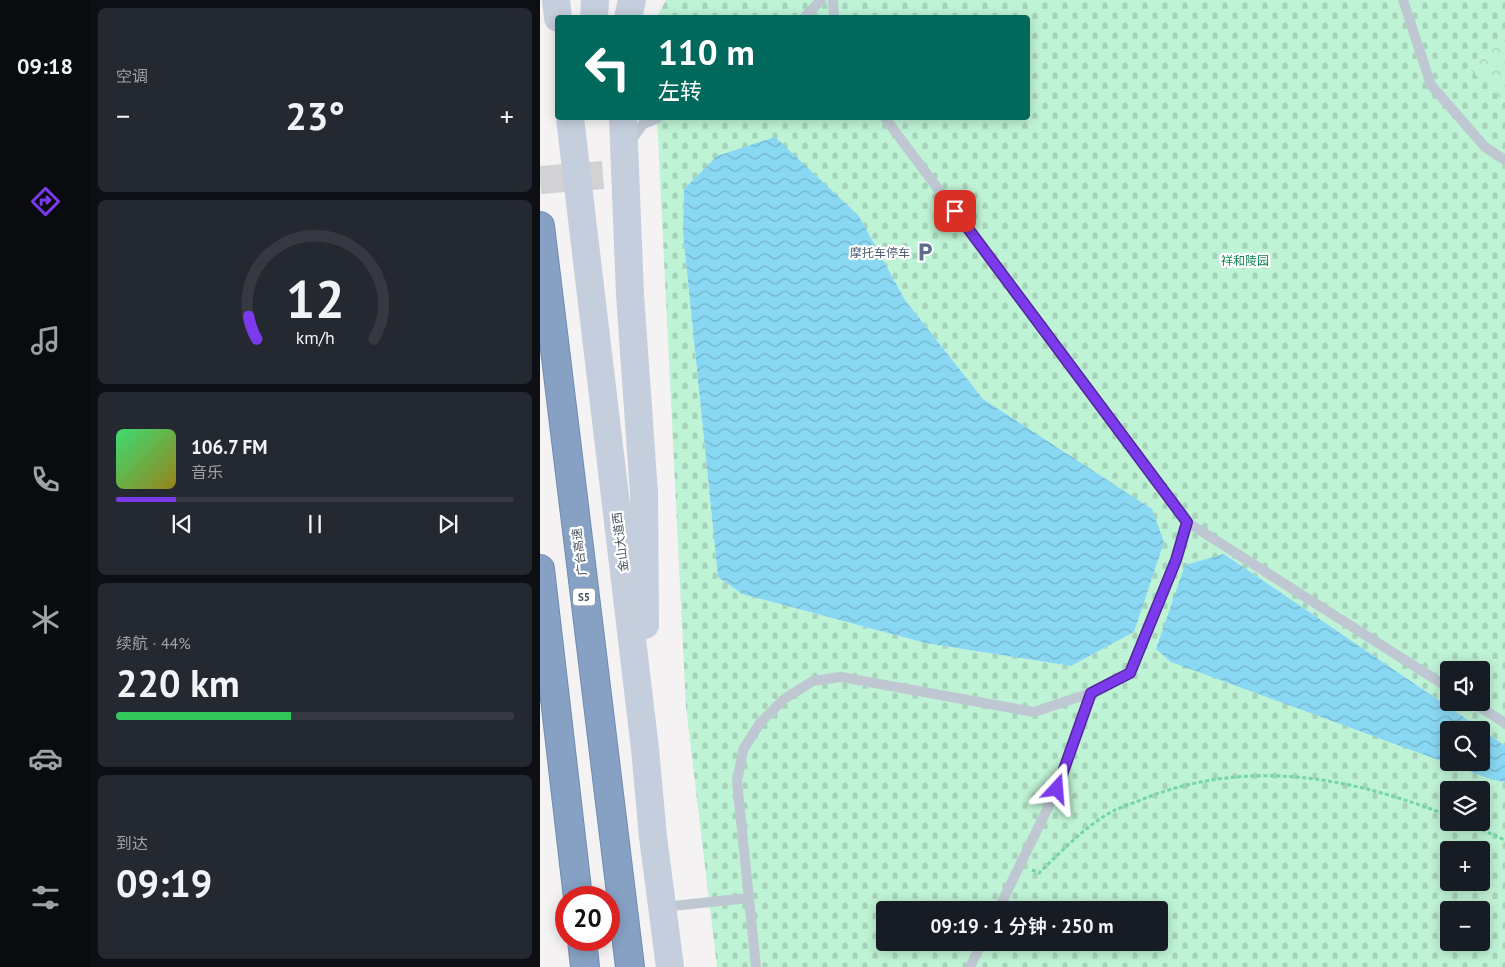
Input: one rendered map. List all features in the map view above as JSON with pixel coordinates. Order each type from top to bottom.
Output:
[{"type":"highway","name":"广台高速","points":[[540,226],[630,967]]},
{"type":"highway","points":[[540,569],[577,886]]},
{"type":"highway","points":[[583,951],[585,967]]},
{"type":"main road","points":[[556,0],[558,15]]},
{"type":"main road","points":[[594,15],[595,0]]},
{"type":"main road","points":[[629,15],[632,0]]},
{"type":"main road","name":"金山大道西","points":[[570,120],[645,749],[653,837],[670,967]]},
{"type":"main road","points":[[588,120],[591,304]]},
{"type":"main road","points":[[623,120],[617,167],[630,295],[644,493],[645,749]]},
{"type":"lane","points":[[807,15],[821,0]]},
{"type":"lane","points":[[833,0],[834,15]]},
{"type":"lane","points":[[1403,0],[1431,85],[1485,147],[1505,160]]},
{"type":"lane","points":[[617,167],[643,124],[653,120]]},
{"type":"lane","points":[[886,120],[1187,522],[1440,682]]},
{"type":"lane","points":[[756,967],[737,782],[743,750],[760,723],[784,699],[814,681],[841,677],[1034,712],[1091,693],[1130,673],[1176,560],[1187,522]]},
{"type":"lane","points":[[1002,901],[1057,789],[1091,693]]},
{"type":"lane","points":[[1486,711],[1505,724]]},
{"type":"lane","points":[[662,908],[749,898]]},
{"type":"lane","points":[[970,967],[978,951]]},
{"type":"path","points":[[1019,866],[1039,873],[1081,833],[1115,810],[1163,791],[1207,781],[1261,775],[1303,777],[1353,785],[1440,813]]},
{"type":"path","points":[[1484,831],[1505,840]]},
{"type":"green space","name":"祥和陵园","points":[[666,0],[1505,0],[1505,34],[1468,68],[1505,102],[1505,746],[1490,735],[1490,721],[1469,721],[1455,711],[1490,711],[1490,661],[1440,661],[1440,701],[1224,554],[1156,649],[1440,759],[1440,771],[1470,771],[1493,780],[1505,782],[1505,967],[717,967],[686,707],[657,120],[1030,120],[1030,15],[658,15]],"holes":[[[684,189],[859,216],[905,300],[983,399],[1152,509],[1134,632],[1071,666],[925,643],[742,594],[718,577],[683,233]]]},
{"type":"green space","points":[[1505,34],[1505,102],[1467,68]]},
{"type":"water","points":[[775,137],[859,216],[905,300],[983,399],[1152,509],[1164,542],[1134,632],[1071,666],[925,643],[742,594],[718,577],[683,233],[684,189],[717,156]]},
{"type":"water","points":[[1224,554],[1440,701],[1440,711],[1455,711],[1469,721],[1440,721],[1440,761],[1171,662],[1156,649],[1185,565]]},
{"type":"water","points":[[1490,735],[1505,746],[1505,782],[1493,780],[1468,771],[1490,771]]},
{"type":"tunnel","points":[[540,180],[603,175]]},
{"type":"place","name":"摩托车停车","points":[[925,252]]},
{"type":"route","points":[[955,211],[1187,522],[1176,560],[1130,673],[1091,693],[1057,789]]}]
